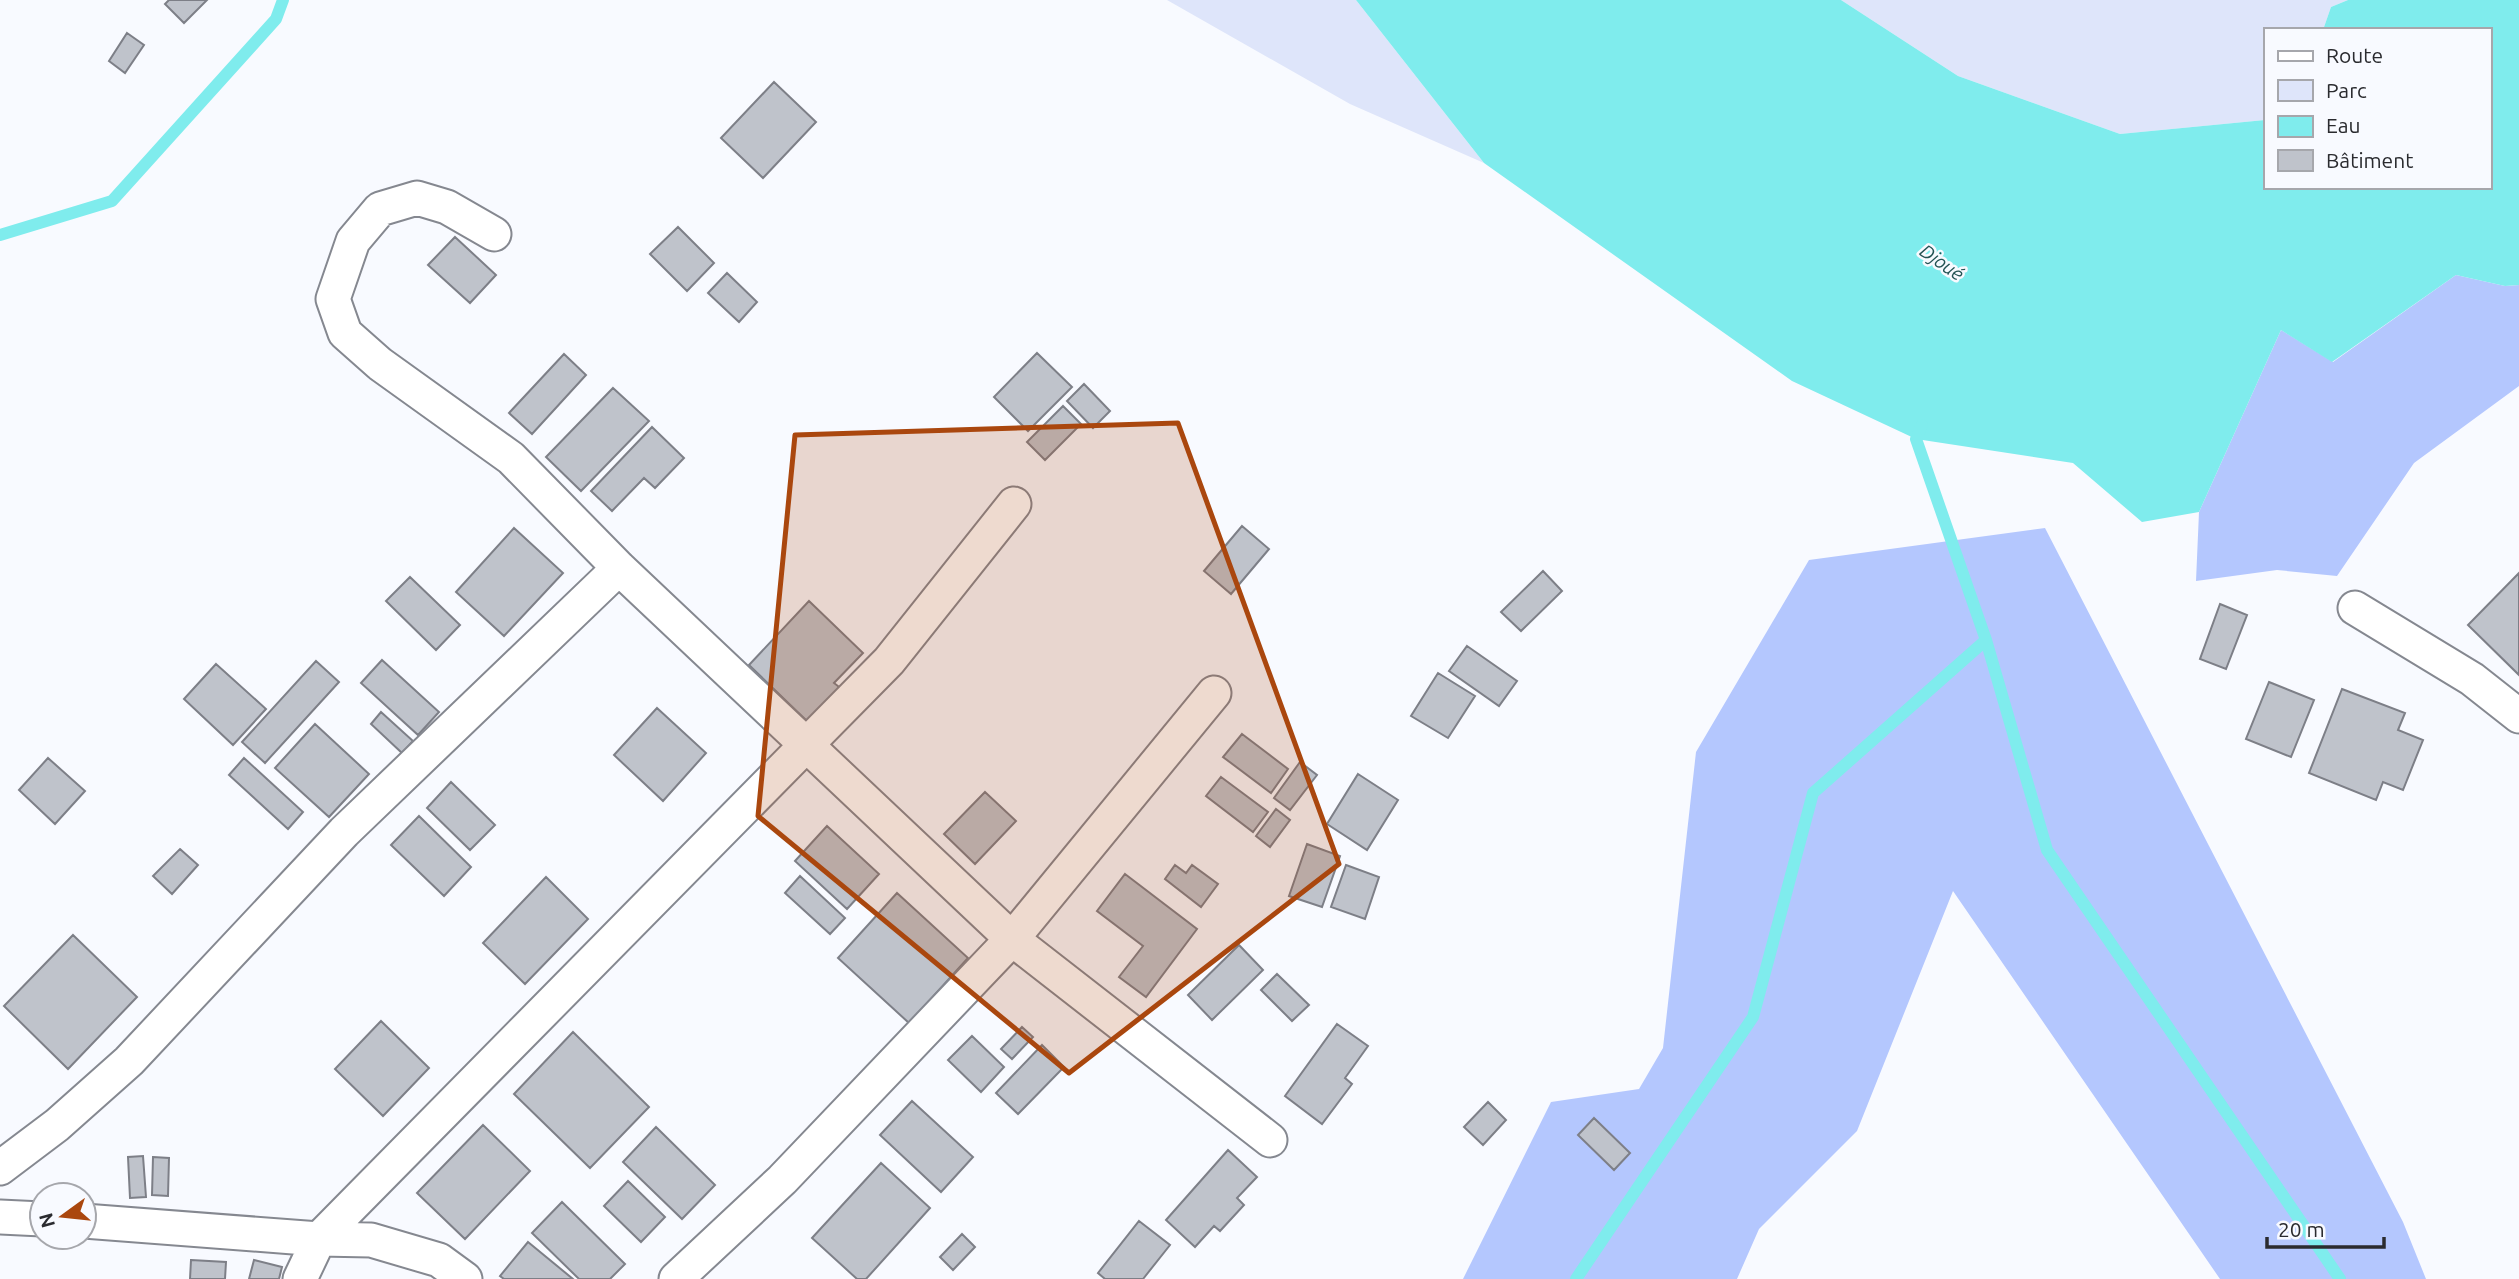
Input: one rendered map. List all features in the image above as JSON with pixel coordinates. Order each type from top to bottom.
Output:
[{"type":"street","points":[[494,234],[447,207],[417,198],[380,209],[353,241],[333,299],[345,333],[380,364],[511,458],[619,568],[1012,939],[1270,1140]]},
{"type":"street","points":[[300,1279],[319,1240],[582,977],[889,661],[1014,504]]},
{"type":"street","points":[[0,1168],[57,1125],[129,1061],[344,832],[619,568]]},
{"type":"street","points":[[2355,608],[2472,679],[2519,716]]},
{"type":"street","points":[[676,1279],[782,1180],[1012,939],[1214,693]]},
{"type":"street","points":[[0,1217],[28,1218]]},
{"type":"street","points":[[98,1222],[319,1240],[371,1240],[439,1260],[465,1279]]},
{"type":"highlighted area","points":[[1178,423],[1339,864],[1069,1073],[758,816],[795,435]]},
{"type":"green space","points":[[1167,0],[1356,0],[1484,163],[1350,104]]},
{"type":"green space","points":[[1841,0],[2348,0],[2331,7],[2324,28],[2264,28],[2264,120],[2120,134],[1958,76]]},
{"type":"shaded area","points":[[2456,275],[2505,286],[2519,285],[2519,386],[2414,463],[2337,576],[2277,570],[2196,581],[2199,512],[2281,330],[2333,362]]},
{"type":"shaded area","points":[[2045,528],[2403,1222],[2426,1279],[2220,1279],[1953,891],[1857,1131],[1759,1229],[1737,1279],[1463,1279],[1551,1102],[1639,1089],[1663,1048],[1696,752],[1809,560]]},
{"type":"water","name":"Djoué","points":[[1356,0],[1841,0],[1958,76],[2120,134],[2264,120],[2264,189],[2491,189],[2491,28],[2324,28],[2331,7],[2348,0],[2519,0],[2519,285],[2505,286],[2456,275],[2332,362],[2281,330],[2199,512],[2142,522],[2073,463],[1916,439],[1792,381],[1484,163]]},
{"type":"building","points":[[169,0],[207,0],[184,23],[165,4]]},
{"type":"building","points":[[127,33],[144,45],[125,73],[109,61]]},
{"type":"building","points":[[774,82],[816,122],[763,178],[721,138]]},
{"type":"building","points":[[678,227],[714,263],[687,291],[650,254]]},
{"type":"building","points":[[455,237],[496,275],[470,303],[428,265]]},
{"type":"building","points":[[727,273],[757,302],[739,322],[708,293]]},
{"type":"building","points":[[1037,353],[1072,387],[1028,431],[994,397]]},
{"type":"building","points":[[564,354],[586,375],[532,434],[509,413]]},
{"type":"building","points":[[1084,384],[1110,411],[1093,428],[1067,401]]},
{"type":"building","points":[[613,388],[649,421],[581,491],[546,457]]},
{"type":"building","points":[[1063,406],[1081,424],[1045,460],[1027,442]]},
{"type":"building","points":[[652,427],[684,458],[655,488],[644,478],[612,511],[591,491]]},
{"type":"building","points":[[1242,526],[1269,549],[1231,594],[1204,571]]},
{"type":"building","points":[[514,528],[563,573],[504,636],[456,592]]},
{"type":"building","points":[[1543,571],[1562,591],[1521,631],[1501,612]]},
{"type":"building","points":[[2519,573],[2519,675],[2468,625]]},
{"type":"building","points":[[410,577],[460,625],[436,650],[386,601]]},
{"type":"building","points":[[809,601],[863,653],[834,683],[843,690],[810,724],[749,665]]},
{"type":"building","points":[[2220,604],[2247,615],[2226,669],[2200,659]]},
{"type":"building","points":[[1467,646],[1517,681],[1499,706],[1449,671]]},
{"type":"building","points":[[382,660],[439,712],[418,735],[361,683]]},
{"type":"building","points":[[316,661],[339,682],[265,763],[242,742]]},
{"type":"building","points":[[216,664],[266,709],[233,745],[184,699]]},
{"type":"building","points":[[1438,673],[1475,696],[1448,738],[1411,716]]},
{"type":"building","points":[[2269,682],[2314,700],[2291,757],[2246,739]]},
{"type":"building","points":[[2342,689],[2405,713],[2398,730],[2423,740],[2403,790],[2383,782],[2376,800],[2309,773]]},
{"type":"building","points":[[657,708],[706,753],[663,801],[614,755]]},
{"type":"building","points":[[381,712],[413,741],[402,753],[371,724]]},
{"type":"building","points":[[315,724],[369,774],[329,817],[275,768]]},
{"type":"building","points":[[1242,734],[1288,769],[1271,793],[1223,757]]},
{"type":"building","points":[[48,758],[85,791],[55,824],[19,790]]},
{"type":"building","points":[[244,758],[303,812],[288,829],[229,775]]},
{"type":"building","points":[[1300,762],[1317,775],[1290,810],[1274,798]]},
{"type":"building","points":[[1358,774],[1398,800],[1367,850],[1327,824]]},
{"type":"building","points":[[1221,777],[1268,812],[1253,832],[1206,796]]},
{"type":"building","points":[[451,782],[495,825],[470,850],[427,808]]},
{"type":"building","points":[[985,792],[1016,821],[975,864],[944,834]]},
{"type":"building","points":[[1276,809],[1290,820],[1270,847],[1256,836]]},
{"type":"building","points":[[419,816],[471,867],[444,896],[391,845]]},
{"type":"building","points":[[827,826],[879,874],[847,909],[795,861]]},
{"type":"building","points":[[1307,844],[1340,856],[1322,907],[1289,896]]},
{"type":"building","points":[[180,849],[198,865],[172,894],[153,876]]},
{"type":"building","points":[[1175,865],[1186,873],[1192,865],[1218,884],[1201,907],[1165,879]]},
{"type":"building","points":[[1346,865],[1379,877],[1365,919],[1331,907]]},
{"type":"building","points":[[1125,874],[1197,929],[1146,997],[1119,977],[1143,946],[1097,911]]},
{"type":"building","points":[[800,876],[845,918],[830,934],[785,893]]},
{"type":"building","points":[[546,877],[588,919],[525,984],[483,943]]},
{"type":"building","points":[[897,893],[968,958],[909,1023],[838,958]]},
{"type":"building","points":[[73,935],[137,997],[68,1069],[4,1006]]},
{"type":"building","points":[[1239,945],[1263,970],[1212,1020],[1188,995]]},
{"type":"building","points":[[1277,974],[1309,1005],[1292,1021],[1261,990]]},
{"type":"building","points":[[381,1021],[429,1068],[383,1116],[335,1069]]},
{"type":"building","points":[[1337,1024],[1368,1046],[1345,1078],[1352,1084],[1322,1124],[1285,1096]]},
{"type":"building","points":[[1022,1027],[1033,1037],[1012,1059],[1001,1049]]},
{"type":"building","points":[[573,1032],[649,1107],[590,1168],[514,1094]]},
{"type":"building","points":[[972,1036],[1004,1067],[981,1092],[948,1060]]},
{"type":"building","points":[[1042,1045],[1064,1067],[1018,1114],[996,1093]]},
{"type":"building","points":[[912,1101],[973,1157],[941,1192],[880,1135]]},
{"type":"building","points":[[1488,1102],[1506,1120],[1483,1145],[1464,1127]]},
{"type":"building","points":[[1594,1118],[1630,1153],[1614,1170],[1578,1135]]},
{"type":"building","points":[[483,1125],[530,1171],[465,1239],[417,1193]]},
{"type":"building","points":[[656,1127],[715,1185],[682,1219],[623,1162]]},
{"type":"building","points":[[1228,1150],[1257,1177],[1237,1198],[1244,1205],[1220,1231],[1214,1226],[1195,1247],[1166,1220]]},
{"type":"building","points":[[143,1156],[146,1197],[130,1198],[128,1157]]},
{"type":"building","points":[[153,1157],[169,1158],[168,1196],[152,1195]]},
{"type":"building","points":[[881,1163],[930,1208],[866,1279],[857,1279],[812,1238]]},
{"type":"building","points":[[628,1181],[665,1217],[641,1242],[604,1206]]},
{"type":"building","points":[[562,1202],[625,1264],[610,1279],[579,1279],[532,1233]]},
{"type":"building","points":[[1139,1221],[1170,1245],[1143,1279],[1105,1279],[1098,1273]]},
{"type":"building","points":[[962,1234],[975,1247],[953,1270],[940,1257]]},
{"type":"building","points":[[528,1242],[573,1279],[504,1279],[500,1276]]},
{"type":"building","points":[[191,1260],[226,1262],[225,1279],[190,1279]]},
{"type":"building","points":[[254,1260],[282,1267],[279,1279],[249,1279]]},
{"type":"waterway","points":[[0,235],[112,201],[276,19],[283,0]]},
{"type":"waterway","points":[[1922,425],[1916,439],[1986,640],[2047,850],[2340,1279]]},
{"type":"waterway","points":[[1576,1279],[1753,1017],[1813,793],[1986,640]]}]
